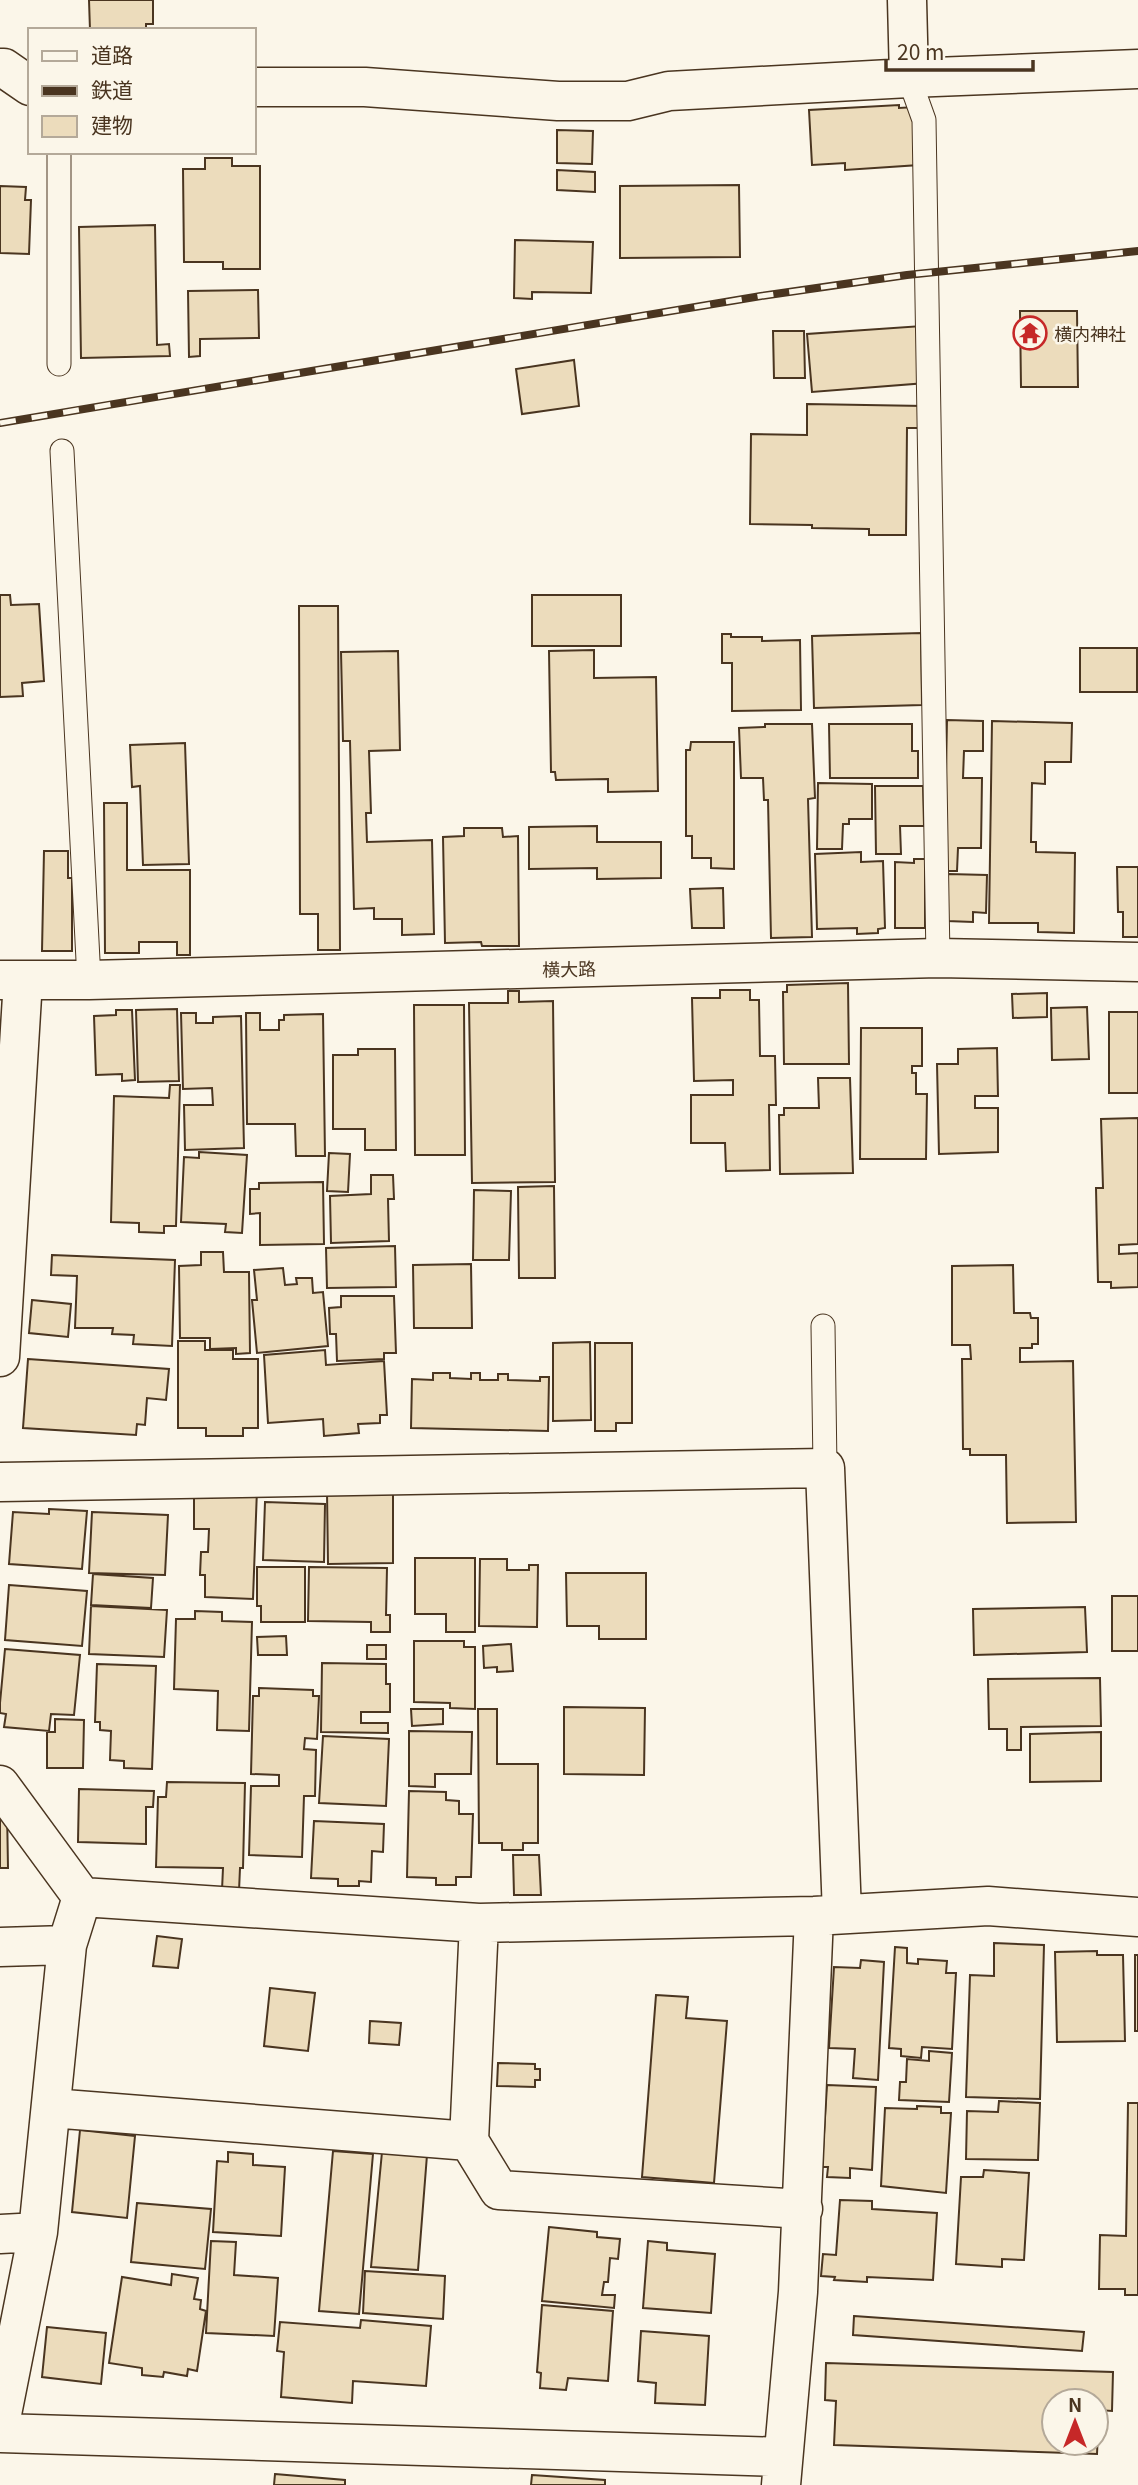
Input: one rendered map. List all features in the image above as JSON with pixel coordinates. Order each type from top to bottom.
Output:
[{"type":"street","points":[[907,0],[909,78]]},
{"type":"street","points":[[0,68],[28,85]]},
{"type":"street","points":[[256,87],[365,87],[558,101],[628,101],[669,91],[1138,69]]},
{"type":"street","name":"横大路","points":[[11,980],[938,958],[1138,962]]},
{"type":"street","points":[[0,1357],[11,980]]},
{"type":"street","points":[[0,1482],[825,1468],[828,1915],[782,2471],[0,2433]]},
{"type":"street","points":[[0,1785],[82,1897]]},
{"type":"street","points":[[82,1897],[479,1923],[828,1915],[988,1906],[1138,1917]]},
{"type":"street","points":[[0,2424],[38,2232],[67,1945],[82,1897]]},
{"type":"street","points":[[479,1923],[469,2141],[499,2190],[803,2208]]},
{"type":"street","points":[[0,1947],[67,1945]]},
{"type":"street","points":[[51,2108],[469,2141]]},
{"type":"street","points":[[0,2234],[38,2232]]},
{"type":"lane","points":[[909,78],[924,120],[925,134],[938,958]]},
{"type":"lane","points":[[59,154],[60,364]]},
{"type":"lane","points":[[62,452],[89,980]]},
{"type":"lane","points":[[823,1326],[825,1468]]},
{"type":"building","points":[[89,0],[153,0],[153,24],[146,24],[146,28],[90,28]]},
{"type":"building","points":[[899,105],[899,108],[915,107],[919,165],[845,170],[845,163],[812,165],[809,110]]},
{"type":"building","points":[[557,130],[593,131],[592,164],[557,163]]},
{"type":"building","points":[[205,158],[232,158],[232,166],[260,166],[260,269],[223,269],[223,262],[184,262],[183,169],[205,169]]},
{"type":"building","points":[[557,170],[595,172],[595,192],[557,190]]},
{"type":"building","points":[[739,185],[740,257],[620,258],[620,186]]},
{"type":"building","points":[[0,186],[26,187],[25,200],[31,200],[29,254],[0,253]]},
{"type":"building","points":[[155,225],[157,345],[169,344],[170,356],[81,358],[79,227]]},
{"type":"building","points":[[515,240],[593,242],[591,293],[532,292],[532,299],[514,298]]},
{"type":"building","points":[[258,290],[259,338],[200,339],[200,356],[189,357],[188,291]]},
{"type":"building","points":[[1020,311],[1077,311],[1078,387],[1021,387]]},
{"type":"building","points":[[922,326],[926,383],[812,392],[807,334]]},
{"type":"building","points":[[773,331],[804,331],[805,378],[774,378]]},
{"type":"building","points":[[574,360],[579,406],[522,414],[516,369]]},
{"type":"building","points":[[807,404],[924,406],[924,428],[907,428],[906,535],[869,535],[869,529],[750,524],[751,434],[807,435]]},
{"type":"building","points":[[0,595],[10,595],[11,605],[39,604],[44,681],[22,683],[23,696],[0,697]]},
{"type":"building","points":[[532,595],[621,595],[621,646],[532,646]]},
{"type":"building","points":[[299,606],[338,606],[340,950],[318,950],[318,914],[300,914]]},
{"type":"building","points":[[921,633],[922,705],[814,708],[812,636]]},
{"type":"building","points":[[722,634],[731,634],[731,637],[762,637],[762,641],[800,640],[801,710],[732,711],[732,663],[722,663]]},
{"type":"building","points":[[1080,648],[1137,648],[1137,692],[1080,692]]},
{"type":"building","points":[[594,650],[594,678],[656,677],[658,791],[608,792],[608,779],[556,780],[555,772],[551,772],[549,651]]},
{"type":"building","points":[[398,651],[400,750],[369,751],[371,813],[366,813],[367,842],[432,840],[434,934],[402,935],[402,919],[374,919],[374,908],[354,909],[350,741],[343,741],[341,652]]},
{"type":"building","points":[[947,720],[983,721],[983,751],[964,751],[963,778],[982,778],[981,848],[958,848],[957,871],[944,871]]},
{"type":"building","points":[[992,721],[1072,723],[1071,762],[1045,762],[1045,784],[1032,783],[1031,842],[1036,842],[1036,852],[1075,853],[1074,933],[1038,932],[1038,923],[989,923]]},
{"type":"building","points":[[765,724],[812,724],[815,798],[808,799],[812,937],[771,938],[768,800],[764,800],[763,778],[741,778],[739,728],[765,727]]},
{"type":"building","points":[[829,724],[912,724],[912,751],[918,751],[918,778],[830,778]]},
{"type":"building","points":[[691,742],[734,742],[734,869],[711,868],[711,858],[692,858],[692,836],[686,836],[686,750],[690,750]]},
{"type":"building","points":[[185,743],[189,864],[143,865],[140,786],[132,787],[130,745]]},
{"type":"building","points":[[818,783],[872,784],[872,819],[849,819],[849,824],[843,824],[842,849],[817,849]]},
{"type":"building","points":[[875,786],[923,786],[924,826],[900,826],[901,854],[876,854]]},
{"type":"building","points":[[104,803],[127,803],[127,870],[190,870],[190,955],[177,955],[177,942],[139,942],[139,953],[105,953]]},
{"type":"building","points":[[597,826],[597,842],[661,842],[661,878],[597,879],[597,868],[529,869],[529,827]]},
{"type":"building","points":[[464,828],[502,828],[503,837],[518,836],[519,946],[482,946],[481,942],[445,943],[443,837],[464,836]]},
{"type":"building","points":[[44,851],[68,851],[68,878],[72,878],[72,951],[42,951]]},
{"type":"building","points":[[861,852],[861,862],[883,861],[885,928],[878,929],[878,933],[857,934],[857,928],[817,929],[815,854]]},
{"type":"building","points":[[914,859],[925,859],[925,928],[895,928],[895,862],[914,863]]},
{"type":"building","points":[[1117,867],[1138,867],[1138,937],[1123,937],[1123,912],[1118,912]]},
{"type":"building","points":[[948,874],[987,875],[986,913],[973,912],[973,922],[947,921]]},
{"type":"building","points":[[723,888],[724,928],[692,928],[690,889]]},
{"type":"building","points":[[848,983],[849,1064],[784,1064],[783,992],[787,992],[787,985]]},
{"type":"building","points":[[720,990],[750,990],[750,1000],[759,1000],[760,1056],[775,1056],[776,1105],[769,1105],[770,1170],[726,1171],[725,1143],[691,1143],[691,1095],[733,1095],[733,1080],[694,1081],[692,998],[720,998]]},
{"type":"building","points":[[508,991],[519,991],[519,1002],[553,1001],[555,1182],[472,1183],[469,1003],[508,1003]]},
{"type":"building","points":[[1047,993],[1047,1017],[1013,1018],[1012,994]]},
{"type":"building","points":[[414,1005],[464,1005],[465,1155],[415,1155]]},
{"type":"building","points":[[1087,1007],[1089,1059],[1052,1060],[1051,1008]]},
{"type":"building","points":[[177,1009],[179,1081],[138,1082],[136,1010]]},
{"type":"building","points":[[116,1010],[132,1010],[135,1080],[122,1081],[122,1074],[96,1075],[94,1016],[116,1015]]},
{"type":"building","points":[[1109,1012],[1138,1012],[1138,1093],[1109,1093]]},
{"type":"building","points":[[181,1013],[196,1013],[196,1023],[213,1023],[213,1017],[241,1016],[244,1148],[185,1150],[184,1105],[213,1105],[212,1088],[183,1089]]},
{"type":"building","points":[[246,1013],[260,1013],[260,1030],[279,1030],[279,1020],[284,1020],[284,1015],[323,1014],[325,1156],[296,1156],[295,1124],[247,1124]]},
{"type":"building","points":[[861,1028],[922,1028],[922,1066],[912,1066],[912,1073],[916,1073],[916,1094],[927,1094],[926,1159],[860,1159]]},
{"type":"building","points":[[997,1048],[998,1096],[975,1096],[975,1108],[998,1108],[998,1152],[939,1154],[937,1064],[958,1064],[958,1049]]},
{"type":"building","points":[[358,1049],[395,1049],[396,1150],[365,1150],[365,1129],[333,1129],[333,1055],[358,1055]]},
{"type":"building","points":[[818,1078],[850,1078],[853,1173],[780,1174],[779,1115],[784,1115],[784,1108],[819,1108]]},
{"type":"building","points":[[170,1085],[180,1085],[176,1226],[164,1226],[164,1233],[139,1232],[139,1223],[111,1222],[114,1096],[169,1098]]},
{"type":"building","points":[[1138,1118],[1138,1244],[1119,1245],[1119,1254],[1138,1253],[1138,1287],[1111,1288],[1111,1282],[1098,1282],[1096,1188],[1103,1188],[1101,1119]]},
{"type":"building","points":[[199,1152],[247,1155],[242,1233],[225,1232],[226,1224],[181,1222],[184,1157],[199,1158]]},
{"type":"building","points":[[329,1153],[350,1154],[348,1192],[327,1191]]},
{"type":"building","points":[[371,1175],[393,1175],[394,1199],[388,1199],[389,1241],[331,1243],[330,1196],[371,1194]]},
{"type":"building","points":[[323,1182],[324,1244],[260,1245],[260,1213],[250,1214],[250,1189],[259,1189],[259,1183]]},
{"type":"building","points":[[554,1186],[555,1278],[519,1278],[518,1187]]},
{"type":"building","points":[[474,1190],[511,1191],[509,1260],[473,1260]]},
{"type":"building","points":[[395,1246],[396,1287],[327,1288],[326,1248]]},
{"type":"building","points":[[201,1252],[223,1252],[224,1272],[249,1272],[250,1353],[236,1354],[236,1348],[210,1349],[210,1338],[180,1338],[179,1266],[201,1265]]},
{"type":"building","points":[[52,1255],[175,1260],[172,1346],[133,1344],[134,1335],[112,1334],[113,1328],[75,1328],[77,1276],[51,1275]]},
{"type":"building","points":[[471,1264],[472,1328],[414,1328],[413,1265]]},
{"type":"building","points":[[1013,1265],[1014,1313],[1030,1313],[1031,1318],[1038,1318],[1038,1344],[1032,1344],[1032,1348],[1020,1348],[1020,1362],[1073,1361],[1076,1522],[1007,1523],[1006,1455],[970,1455],[970,1449],[963,1449],[962,1359],[971,1359],[970,1345],[952,1345],[952,1266]]},
{"type":"building","points":[[283,1268],[285,1285],[297,1284],[296,1278],[312,1278],[313,1293],[323,1292],[328,1346],[257,1353],[252,1300],[257,1300],[254,1270]]},
{"type":"building","points":[[341,1296],[394,1296],[396,1353],[384,1353],[384,1359],[337,1361],[336,1334],[330,1334],[329,1308],[341,1307]]},
{"type":"building","points":[[32,1300],[71,1304],[68,1337],[29,1333]]},
{"type":"building","points":[[178,1341],[205,1341],[205,1350],[233,1350],[233,1359],[258,1359],[258,1428],[243,1428],[243,1436],[206,1436],[206,1428],[178,1428]]},
{"type":"building","points":[[590,1342],[591,1420],[553,1421],[553,1343]]},
{"type":"building","points":[[595,1343],[632,1343],[632,1423],[616,1423],[616,1431],[595,1431]]},
{"type":"building","points":[[325,1350],[326,1365],[384,1361],[387,1415],[380,1415],[380,1423],[358,1424],[359,1433],[324,1436],[323,1419],[268,1423],[264,1355]]},
{"type":"building","points":[[28,1359],[169,1369],[166,1400],[147,1398],[145,1425],[137,1424],[136,1435],[23,1428]]},
{"type":"building","points":[[433,1373],[450,1373],[450,1378],[471,1379],[471,1373],[480,1373],[480,1380],[498,1380],[498,1374],[508,1374],[508,1380],[540,1381],[540,1377],[549,1377],[548,1431],[411,1428],[412,1379],[433,1380]]},
{"type":"building","points":[[194,1487],[257,1489],[253,1599],[205,1597],[205,1575],[200,1575],[201,1552],[208,1552],[209,1529],[194,1529]]},
{"type":"building","points":[[327,1492],[393,1492],[393,1563],[328,1564]]},
{"type":"building","points":[[265,1502],[325,1504],[324,1562],[263,1560]]},
{"type":"building","points":[[49,1509],[87,1511],[82,1569],[9,1564],[13,1512],[49,1514]]},
{"type":"building","points":[[92,1512],[168,1515],[165,1575],[89,1573]]},
{"type":"building","points":[[415,1558],[475,1558],[475,1632],[446,1632],[446,1614],[415,1614]]},
{"type":"building","points":[[480,1559],[507,1559],[507,1570],[529,1570],[529,1565],[538,1565],[537,1627],[479,1626]]},
{"type":"building","points":[[257,1567],[305,1567],[305,1622],[261,1622],[261,1606],[257,1606]]},
{"type":"building","points":[[309,1567],[387,1568],[386,1615],[390,1615],[390,1632],[371,1632],[371,1622],[308,1621]]},
{"type":"building","points":[[566,1573],[646,1573],[646,1639],[599,1639],[599,1626],[567,1626]]},
{"type":"building","points":[[93,1574],[153,1578],[151,1608],[91,1605]]},
{"type":"building","points":[[9,1585],[87,1591],[82,1646],[5,1640]]},
{"type":"building","points":[[1112,1596],[1138,1596],[1138,1651],[1112,1651]]},
{"type":"building","points":[[91,1606],[167,1610],[164,1657],[89,1654]]},
{"type":"building","points":[[1085,1607],[1087,1652],[974,1655],[973,1609]]},
{"type":"building","points":[[195,1611],[222,1612],[222,1621],[252,1622],[249,1731],[217,1730],[218,1691],[174,1689],[176,1619],[195,1619]]},
{"type":"building","points":[[286,1636],[287,1655],[258,1655],[257,1637]]},
{"type":"building","points":[[414,1641],[464,1641],[464,1647],[475,1647],[475,1709],[450,1708],[450,1703],[414,1702]]},
{"type":"building","points":[[511,1644],[513,1671],[497,1672],[497,1667],[484,1668],[483,1646]]},
{"type":"building","points":[[367,1645],[386,1645],[386,1659],[367,1659]]},
{"type":"building","points":[[5,1649],[80,1655],[74,1715],[51,1714],[49,1731],[4,1727],[6,1714],[0,1713],[0,1703]]},
{"type":"building","points":[[322,1663],[386,1664],[386,1684],[390,1684],[390,1712],[361,1712],[361,1723],[388,1723],[388,1733],[321,1732]]},
{"type":"building","points":[[97,1664],[156,1666],[152,1769],[124,1768],[124,1761],[110,1760],[111,1731],[100,1730],[100,1722],[95,1722]]},
{"type":"building","points":[[1100,1678],[1101,1726],[1021,1727],[1021,1750],[1007,1750],[1007,1729],[989,1729],[988,1679]]},
{"type":"building","points":[[259,1688],[313,1690],[313,1696],[319,1696],[317,1739],[305,1738],[304,1749],[316,1750],[315,1796],[304,1796],[302,1857],[249,1855],[251,1786],[279,1786],[279,1775],[251,1774],[253,1696],[259,1696]]},
{"type":"building","points":[[564,1707],[645,1708],[644,1775],[564,1774]]},
{"type":"building","points":[[411,1709],[443,1709],[443,1724],[412,1726]]},
{"type":"building","points":[[478,1709],[497,1709],[497,1764],[538,1764],[538,1843],[523,1843],[523,1850],[502,1850],[502,1843],[479,1843]]},
{"type":"building","points":[[55,1719],[84,1720],[83,1768],[47,1768],[47,1732],[55,1732]]},
{"type":"building","points":[[409,1731],[472,1732],[471,1774],[435,1774],[435,1787],[409,1786]]},
{"type":"building","points":[[1101,1732],[1101,1781],[1030,1782],[1030,1734]]},
{"type":"building","points":[[323,1736],[389,1739],[386,1806],[319,1803]]},
{"type":"building","points":[[167,1782],[245,1783],[243,1868],[240,1868],[239,1891],[222,1890],[223,1868],[156,1867],[158,1797],[166,1797]]},
{"type":"building","points":[[79,1789],[154,1791],[153,1807],[146,1807],[146,1844],[78,1842]]},
{"type":"building","points":[[409,1791],[446,1792],[446,1800],[459,1801],[459,1814],[473,1814],[471,1877],[456,1877],[456,1885],[436,1885],[436,1878],[407,1877]]},
{"type":"building","points":[[0,1809],[7,1809],[8,1868],[0,1868]]},
{"type":"building","points":[[314,1821],[384,1824],[383,1852],[372,1851],[371,1882],[359,1881],[359,1886],[338,1886],[338,1879],[311,1878]]},
{"type":"building","points":[[513,1855],[539,1855],[541,1895],[514,1895]]},
{"type":"building","points":[[157,1936],[182,1939],[178,1968],[153,1966]]},
{"type":"building","points":[[994,1943],[1044,1945],[1040,2099],[966,2097],[970,1975],[994,1976]]},
{"type":"building","points":[[895,1947],[907,1948],[907,1963],[918,1964],[918,1959],[947,1961],[946,1973],[956,1973],[952,2049],[922,2047],[921,2058],[901,2056],[901,2049],[889,2048]]},
{"type":"building","points":[[1097,1951],[1097,1955],[1123,1955],[1125,2041],[1057,2042],[1055,1952]]},
{"type":"building","points":[[1135,1955],[1138,1955],[1138,2031],[1135,2031]]},
{"type":"building","points":[[861,1960],[884,1962],[878,2080],[853,2078],[855,2049],[829,2048],[834,1967],[860,1968]]},
{"type":"building","points":[[270,1988],[315,1993],[308,2051],[264,2046]]},
{"type":"building","points":[[656,1995],[688,1997],[686,2018],[727,2021],[714,2183],[642,2177]]},
{"type":"building","points":[[370,2021],[401,2023],[399,2045],[369,2043]]},
{"type":"building","points":[[929,2051],[952,2053],[949,2102],[899,2100],[900,2082],[906,2082],[907,2059],[929,2061]]},
{"type":"building","points":[[498,2063],[535,2064],[535,2069],[540,2069],[540,2080],[535,2080],[535,2087],[497,2086]]},
{"type":"building","points":[[827,2085],[876,2087],[872,2170],[850,2168],[850,2178],[827,2177],[828,2167],[822,2167]]},
{"type":"building","points":[[999,2101],[1040,2103],[1038,2160],[966,2159],[967,2111],[998,2112]]},
{"type":"building","points":[[1128,2103],[1138,2103],[1138,2295],[1125,2295],[1125,2289],[1099,2289],[1100,2235],[1126,2236]]},
{"type":"building","points":[[917,2106],[941,2107],[941,2113],[951,2113],[946,2193],[881,2186],[885,2108],[917,2109]]},
{"type":"building","points":[[80,2130],[135,2136],[127,2218],[72,2212]]},
{"type":"building","points":[[333,2151],[373,2154],[359,2314],[319,2311]]},
{"type":"building","points":[[228,2152],[253,2154],[253,2165],[285,2167],[281,2236],[213,2232],[217,2161],[228,2162]]},
{"type":"building","points":[[382,2152],[427,2155],[418,2270],[371,2267]]},
{"type":"building","points":[[984,2170],[1029,2173],[1024,2260],[1002,2259],[1002,2267],[956,2264],[961,2177],[983,2177]]},
{"type":"building","points":[[840,2200],[872,2201],[872,2209],[937,2213],[933,2280],[867,2277],[867,2282],[834,2280],[835,2277],[821,2276],[823,2254],[836,2255]]},
{"type":"building","points":[[137,2203],[211,2209],[205,2269],[131,2262]]},
{"type":"building","points":[[549,2227],[597,2232],[597,2237],[620,2239],[618,2259],[610,2258],[608,2282],[604,2282],[602,2295],[615,2295],[614,2308],[542,2301]]},
{"type":"building","points":[[211,2241],[236,2242],[234,2275],[278,2278],[274,2336],[206,2333]]},
{"type":"building","points":[[648,2241],[667,2243],[667,2250],[715,2254],[711,2313],[643,2308]]},
{"type":"building","points":[[365,2271],[445,2276],[443,2319],[363,2313]]},
{"type":"building","points":[[172,2274],[198,2278],[194,2299],[201,2300],[200,2309],[206,2311],[197,2371],[188,2369],[187,2376],[164,2372],[163,2377],[142,2375],[142,2368],[109,2363],[122,2277],[171,2285]]},
{"type":"building","points":[[542,2305],[613,2311],[608,2381],[568,2378],[566,2390],[540,2388],[541,2373],[537,2372]]},
{"type":"building","points":[[854,2316],[1084,2332],[1082,2351],[853,2335]]},
{"type":"building","points":[[361,2320],[431,2326],[426,2386],[353,2381],[352,2403],[281,2397],[284,2352],[277,2351],[280,2322],[360,2328]]},
{"type":"building","points":[[47,2327],[106,2333],[101,2384],[42,2377]]},
{"type":"building","points":[[641,2331],[709,2336],[705,2405],[655,2403],[656,2383],[638,2381]]},
{"type":"building","points":[[826,2363],[1113,2372],[1112,2411],[1110,2387],[1040,2387],[1040,2452],[834,2445],[836,2401],[825,2400]]},
{"type":"building","points":[[275,2474],[345,2480],[345,2485],[274,2485]]},
{"type":"building","points":[[532,2475],[605,2480],[605,2485],[531,2485]]},
{"type":"railway","points":[[0,423],[761,296],[907,275],[1138,251]]},
{"type":"place","name":"横内神社","points":[[1030,333]]}]
